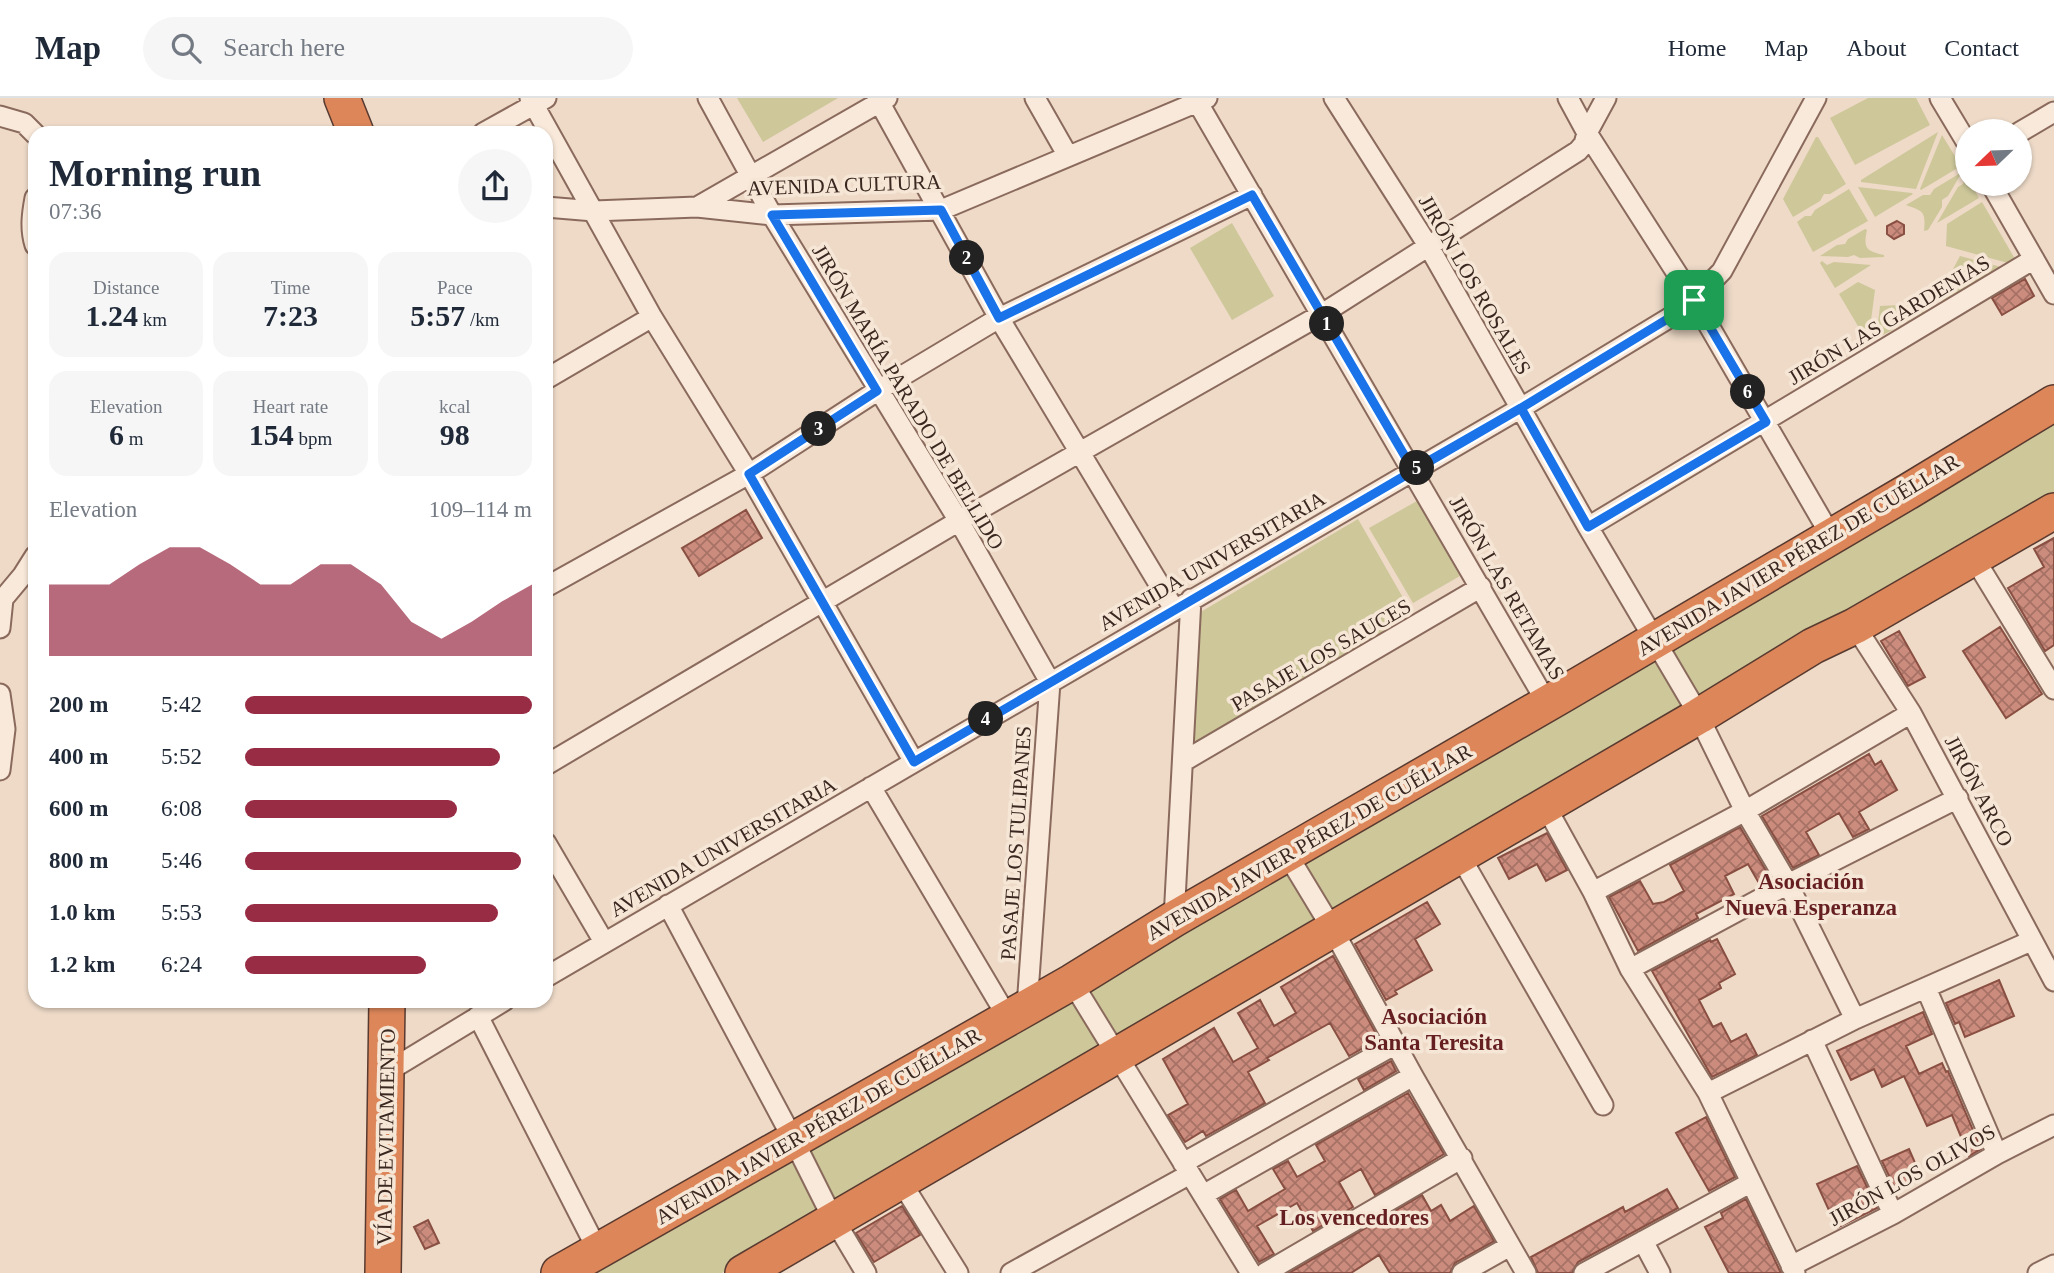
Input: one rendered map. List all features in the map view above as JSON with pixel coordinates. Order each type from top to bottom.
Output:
[{"type":"highway","points":[[342,98],[353,126]]},
{"type":"highway","name":"AVENIDA JAVIER PÉREZ DE CUÉLLAR","points":[[559,1273],[1072,982],[1174,919],[2054,403]]},
{"type":"highway","points":[[743,1273],[1334,930],[1813,646],[1855,626],[2054,511]]},
{"type":"highway","name":"VÍA DE EVITAMIENTO","points":[[383,1273],[387,1008]]},
{"type":"street","name":"JIRÓN MARÍA PARADO DE BELLIDO","points":[[708,98],[772,215],[877,391],[959,521],[1050,682]]},
{"type":"street","points":[[1035,98],[1068,156]]},
{"type":"street","name":"JIRÓN LOS ROSALES","points":[[1334,98],[1429,247],[1699,716],[1745,811],[1788,884],[1855,1019]]},
{"type":"street","points":[[1568,98],[1587,133],[1694,300],[1831,536]]},
{"type":"street","points":[[553,761],[959,521],[1322,314],[1429,247],[1578,151],[1606,98]]},
{"type":"street","name":"AVENIDA UNIVERSITARIA","points":[[553,972],[1521,408],[1679,312],[1722,271],[1816,98]]},
{"type":"street","points":[[1940,98],[1955,123]]},
{"type":"street","points":[[697,207],[881,99],[999,318],[1079,454],[1183,604],[1184,761],[1174,919]]},
{"type":"street","name":"AVENIDA CULTURA","points":[[553,208],[594,211],[697,207],[772,215],[941,210],[1200,99]]},
{"type":"street","name":"JIRÓN LAS RETAMAS","points":[[1200,99],[1252,195],[1547,702]]},
{"type":"street","points":[[494,126],[537,100],[550,126]]},
{"type":"street","points":[[2032,125],[2054,112]]},
{"type":"street","points":[[0,116],[28,128]]},
{"type":"street","points":[[553,131],[652,317],[749,474],[914,762]]},
{"type":"street","points":[[553,583],[749,474],[877,391],[999,318],[1252,195]]},
{"type":"street","points":[[1998,196],[2054,294]]},
{"type":"street","name":"JIRÓN LAS GARDENIAS","points":[[1588,527],[2034,259]]},
{"type":"street","points":[[553,375],[652,317]]},
{"type":"street","points":[[1974,558],[2054,690]]},
{"type":"street","points":[[0,628],[2,598],[28,567]]},
{"type":"street","name":"PASAJE LOS SAUCES","points":[[1184,761],[1481,587]]},
{"type":"street","name":"JIRÓN ARCO","points":[[1855,626],[1911,713],[2054,981]]},
{"type":"street","name":"PASAJE LOS TULIPANES","points":[[1017,1013],[1050,682]]},
{"type":"street","points":[[0,694],[5,729],[0,770]]},
{"type":"street","points":[[1592,892],[1745,811],[1911,713]]},
{"type":"street","points":[[871,787],[1017,1013]]},
{"type":"street","points":[[1630,969],[1788,884],[1958,798]]},
{"type":"street","points":[[1545,805],[1630,969],[1708,1093],[1793,1269]]},
{"type":"street","points":[[1287,854],[1334,930],[1413,1076],[1526,1273]]},
{"type":"street","points":[[553,855],[604,942]]},
{"type":"street","points":[[1460,856],[1603,1105]]},
{"type":"street","points":[[668,905],[834,1219],[866,1273]]},
{"type":"street","points":[[1708,1093],[1855,1019],[2031,941]]},
{"type":"street","points":[[1072,982],[1251,1273]]},
{"type":"street","points":[[1926,988],[1997,1154]]},
{"type":"street","points":[[387,1072],[492,1008]]},
{"type":"street","points":[[478,1016],[598,1251]]},
{"type":"street","points":[[1812,1040],[1893,1214]]},
{"type":"street","points":[[1012,1273],[1396,1044]]},
{"type":"street","points":[[1203,1195],[1413,1076]]},
{"type":"street","name":"JIRÓN LOS OLIVOS","points":[[1793,1269],[1997,1154],[2054,1125]]},
{"type":"street","points":[[1265,1273],[1462,1158]]},
{"type":"street","points":[[900,1180],[958,1273]]},
{"type":"street","points":[[1584,1273],[1750,1183]]},
{"type":"street","points":[[1643,1241],[1660,1273]]},
{"type":"street","points":[[1462,1273],[1510,1245]]},
{"type":"street","points":[[2038,1273],[2054,1265]]},
{"type":"shaded area","points":[[737,98],[838,98],[763,142]]},
{"type":"shaded area","points":[[1868,98],[1916,98],[1930,125],[1855,165],[1830,118]]},
{"type":"shaded area","points":[[1938,132],[1916,189],[1861,182],[1861,180]]},
{"type":"shaded area","points":[[1942,135],[1955,156],[1955,170],[1920,189]]},
{"type":"shaded area","points":[[1816,137],[1846,184],[1830,194],[1824,194],[1820,201],[1793,217],[1783,199]]},
{"type":"shaded area","points":[[1955,176],[1955,184],[1948,196],[1942,200],[1942,207],[1928,230],[1924,231],[1922,213],[1906,205],[1923,195],[1930,195],[1934,189]]},
{"type":"shaded area","points":[[1858,187],[1912,193],[1913,194],[1875,217]]},
{"type":"shaded area","points":[[1849,189],[1868,221],[1813,252],[1797,222],[1805,216],[1811,216],[1815,210]]},
{"type":"shaded area","points":[[1955,192],[1955,196],[1978,196],[1979,198],[1937,223]]},
{"type":"shaded area","points":[[1982,202],[2015,259],[2008,263],[1946,246],[1947,224]]},
{"type":"shaded area","points":[[1232,223],[1274,296],[1232,320],[1190,248]]},
{"type":"shaded area","points":[[1865,229],[1867,248],[1884,257],[1820,256],[1837,245],[1845,244],[1848,239]]},
{"type":"shaded area","points":[[1960,256],[2001,267],[1943,302],[1936,290],[1950,275]]},
{"type":"shaded area","points":[[1822,261],[1827,265],[1834,262],[1871,265],[1835,288],[1820,263]]},
{"type":"shaded area","points":[[1858,282],[1875,290],[1868,343],[1839,294]]},
{"type":"shaded area","points":[[1922,299],[1928,310],[1876,339],[1880,306],[1901,305]]},
{"type":"shaded area","points":[[2054,420],[2054,494],[829,1211],[722,1273],[589,1273],[1077,990],[1431,793],[1660,651]]},
{"type":"shaded area","points":[[1417,501],[1460,576],[1413,603],[1369,528]]},
{"type":"shaded area","points":[[1358,519],[1414,617],[1192,746],[1199,613]]},
{"type":"building","points":[[1897,221],[1904,225],[1904,234],[1894,239],[1887,234],[1887,226]]},
{"type":"building","points":[[2025,279],[2034,296],[2002,315],[1992,298]]},
{"type":"building","points":[[746,510],[762,538],[699,576],[682,548]]},
{"type":"building","points":[[2054,538],[2054,645],[2045,651],[2008,588],[2044,567],[2034,549]]},
{"type":"building","points":[[2000,627],[2042,694],[2006,718],[1963,651]]},
{"type":"building","points":[[1899,631],[1925,677],[1908,686],[1881,641]]},
{"type":"building","points":[[1869,754],[1875,765],[1881,761],[1897,790],[1859,812],[1869,829],[1853,837],[1839,813],[1806,832],[1819,855],[1793,868],[1762,816]]},
{"type":"building","points":[[1740,827],[1771,879],[1760,885],[1748,864],[1725,876],[1734,894],[1696,914],[1698,918],[1638,951],[1609,897],[1640,881],[1653,904],[1664,902],[1684,891],[1670,865]]},
{"type":"building","points":[[1547,833],[1567,870],[1546,881],[1537,864],[1509,879],[1498,858]]},
{"type":"building","points":[[1427,902],[1440,924],[1415,939],[1432,970],[1395,991],[1397,994],[1386,1000],[1355,944]]},
{"type":"building","points":[[1717,939],[1735,974],[1719,983],[1721,988],[1699,1000],[1713,1027],[1721,1023],[1731,1042],[1746,1034],[1757,1055],[1712,1077],[1652,971],[1710,940],[1711,942]]},
{"type":"building","points":[[1333,956],[1379,1039],[1349,1056],[1330,1023],[1267,1058],[1269,1060],[1248,1072],[1265,1103],[1206,1136],[1203,1131],[1185,1142],[1168,1115],[1188,1104],[1163,1059],[1214,1028],[1233,1062],[1258,1048],[1238,1013],[1260,1000],[1274,1026],[1296,1013],[1281,987]]},
{"type":"building","points":[[1999,980],[2014,1016],[1965,1037],[1959,1022],[1955,1024],[1946,1003]]},
{"type":"building","points":[[1923,1012],[1932,1034],[1906,1046],[1919,1074],[1942,1063],[1946,1072],[1948,1071],[1981,1149],[1969,1156],[1952,1115],[1927,1126],[1904,1076],[1882,1087],[1874,1069],[1851,1080],[1837,1051]]},
{"type":"building","points":[[1391,1061],[1396,1071],[1364,1090],[1358,1079]]},
{"type":"building","points":[[1408,1093],[1444,1154],[1375,1195],[1361,1169],[1339,1182],[1353,1207],[1313,1231],[1297,1203],[1257,1226],[1274,1254],[1259,1262],[1220,1199],[1236,1190],[1248,1211],[1285,1189],[1273,1169],[1288,1161],[1297,1177],[1325,1161],[1316,1145]]},
{"type":"building","points":[[1706,1117],[1735,1177],[1709,1191],[1676,1133]]},
{"type":"building","points":[[1909,1149],[1922,1179],[1896,1191],[1882,1161]]},
{"type":"building","points":[[1857,1166],[1877,1208],[1837,1228],[1817,1184]]},
{"type":"building","points":[[1667,1189],[1678,1208],[1578,1262],[1572,1273],[1538,1273],[1531,1257],[1623,1207],[1625,1212]]},
{"type":"building","points":[[1422,1195],[1431,1211],[1441,1205],[1450,1221],[1474,1206],[1494,1241],[1455,1263],[1450,1273],[1390,1273],[1379,1255],[1351,1273],[1289,1273]]},
{"type":"building","points":[[1746,1199],[1781,1273],[1729,1273],[1705,1227],[1723,1218],[1721,1213]]},
{"type":"building","points":[[902,1206],[920,1235],[874,1262],[856,1233]]},
{"type":"building","points":[[428,1220],[439,1243],[425,1249],[414,1227]]},
{"type":"district","name":"Asociación Nueva Esperanza","points":[[1811,894]]},
{"type":"district","name":"Asociación Santa Teresita","points":[[1434,1029]]},
{"type":"district","name":"Los vencedores","points":[[1354,1217]]},
{"type":"route","points":[[1694,300],[1679,312],[1521,408],[1413,470],[1252,195],[999,318],[941,210],[772,215],[877,391],[749,474],[914,762],[1521,408],[1588,527],[1766,422],[1694,300]]}]
